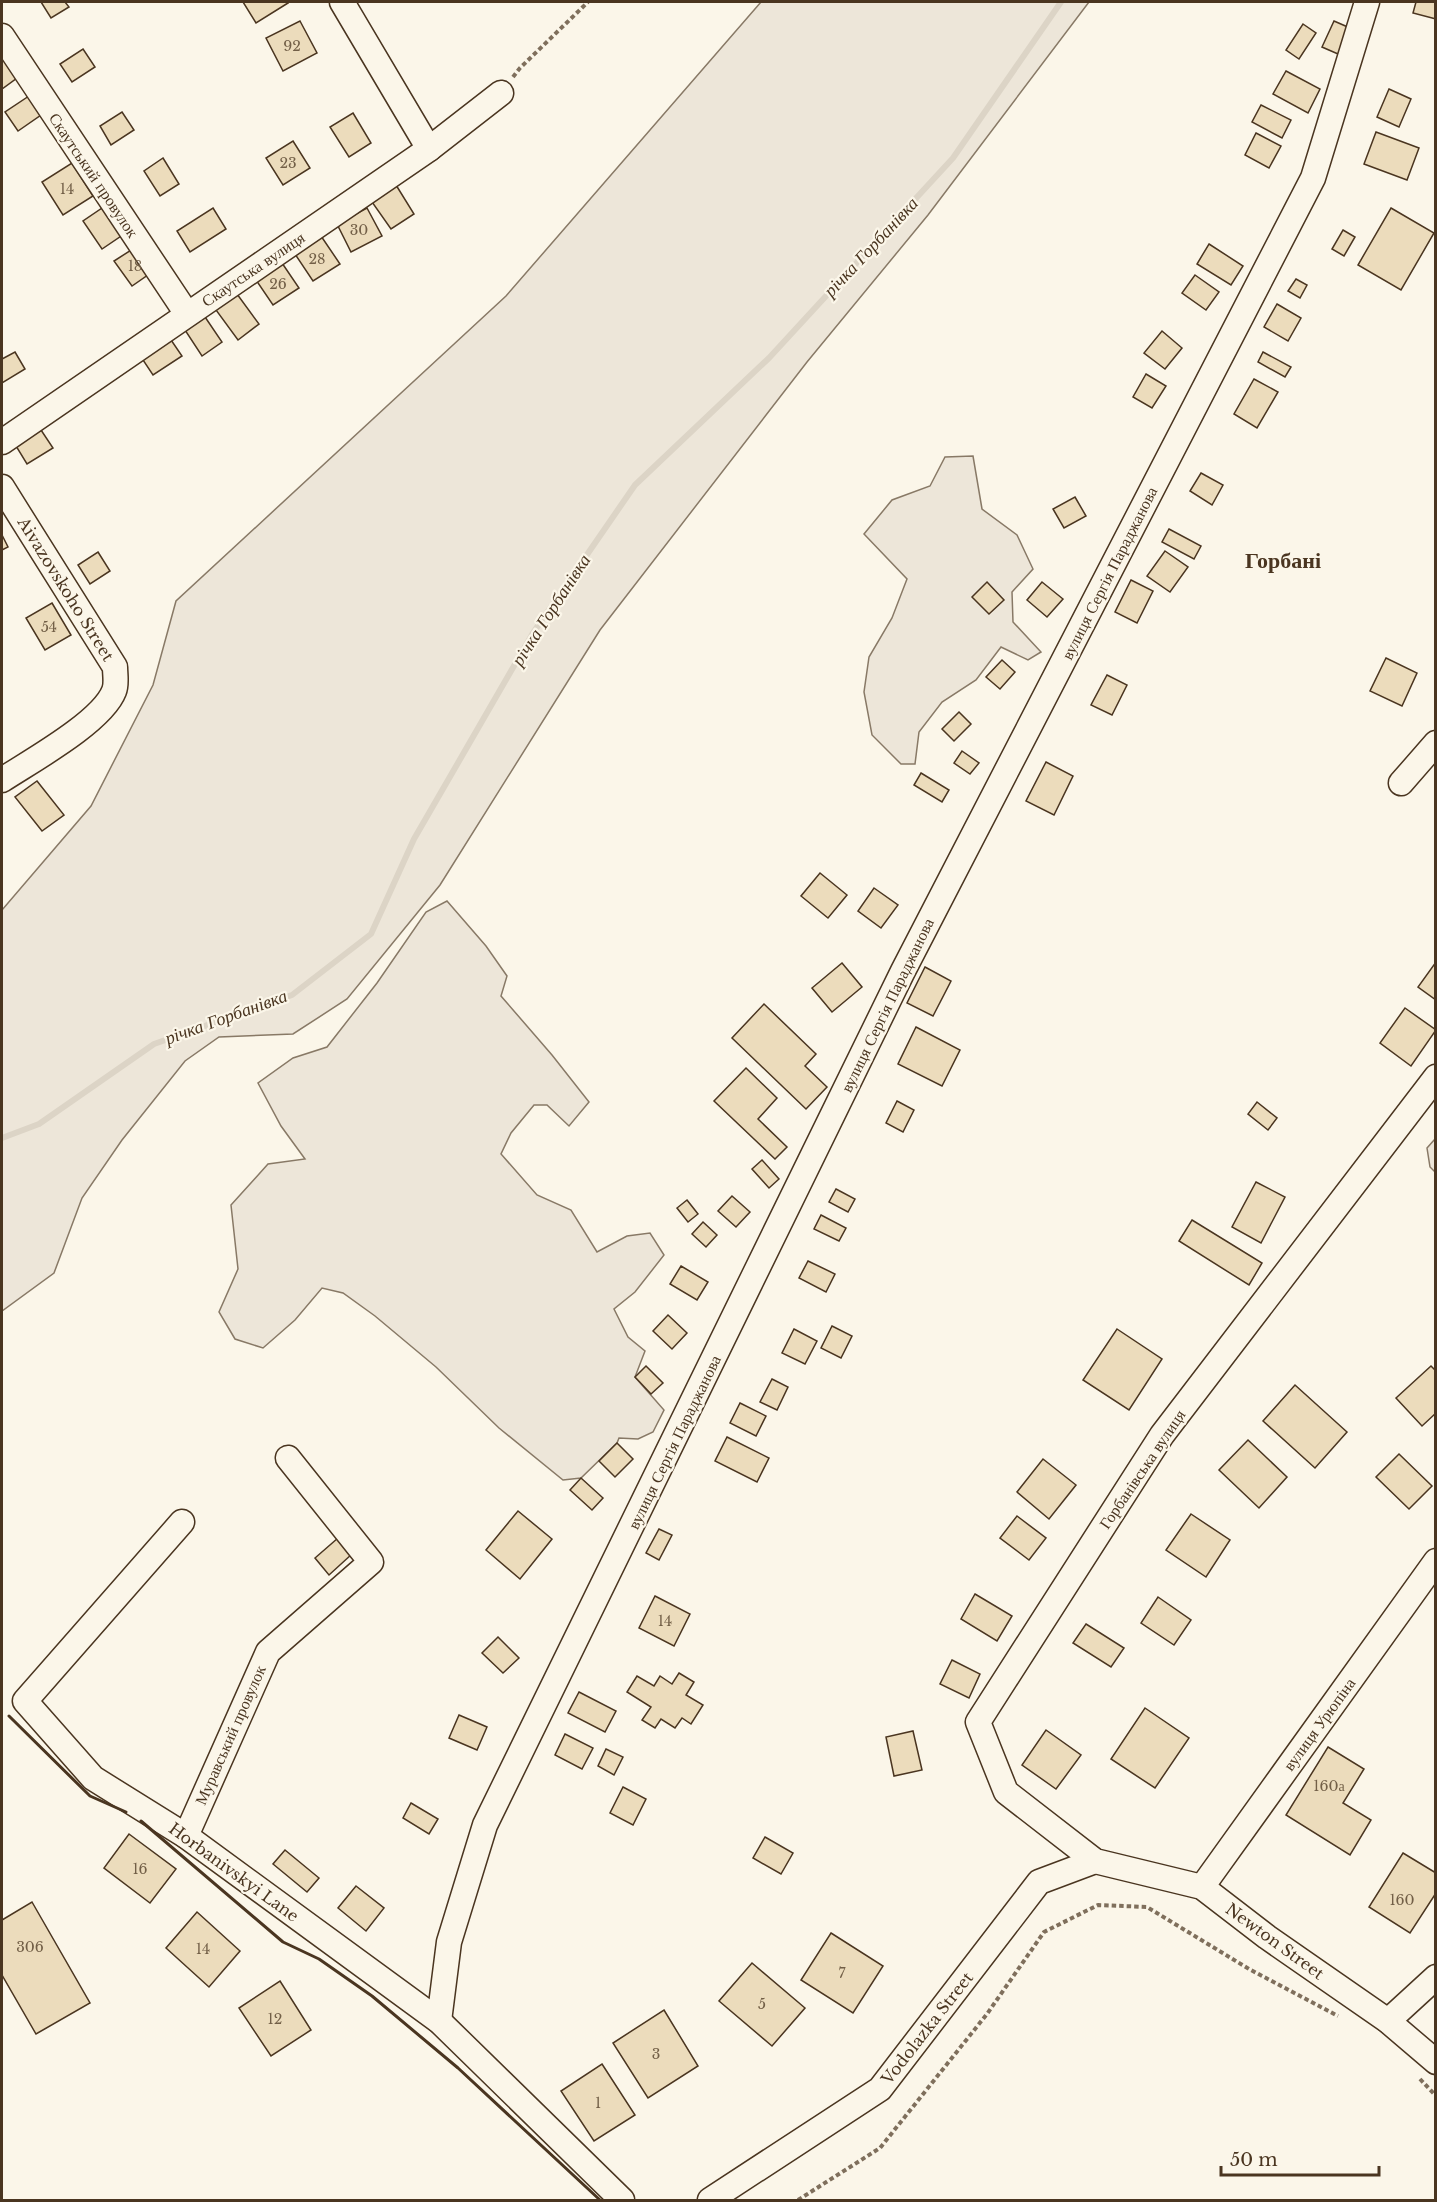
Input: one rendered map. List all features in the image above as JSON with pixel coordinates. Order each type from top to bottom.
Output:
[{"type":"street","points":[[342,2],[429,150]]},
{"type":"street","name":"вулиця Сергія Параджанова","points":[[439,2021],[449,1942],[485,1825],[903,971],[1313,178],[1367,2]]},
{"type":"street","name":"Скаутський провулок","points":[[2,36],[187,314]]},
{"type":"street","name":"Скаутська вулиця","points":[[2,442],[429,150],[501,93]]},
{"type":"street","name":"Aivazovskoho Street","points":[[2,487],[116,668],[115,689],[106,706],[89,722],[2,780]]},
{"type":"street","points":[[1401,783],[1436,743]]},
{"type":"street","name":"Горбанівська вулиця","points":[[1095,1861],[1006,1792],[978,1722],[1162,1435],[1436,1077]]},
{"type":"street","name":"Муравський провулок","points":[[186,1836],[268,1652],[371,1562],[288,1458]]},
{"type":"street","name":"Horbanivskyi Lane","points":[[182,1522],[25,1701],[93,1778],[186,1836],[439,2021],[622,2200]]},
{"type":"street","name":"вулиця Урюпіна","points":[[1202,1887],[1436,1562]]},
{"type":"street","name":"Newton Street","points":[[1095,1861],[1202,1887],[1267,1937],[1388,2021],[1426,2069]]},
{"type":"street","name":"Vodolazka Street","points":[[710,2200],[880,2089],[1039,1882],[1095,1861]]},
{"type":"street","points":[[1388,2021],[1436,1977]]},
{"type":"path","points":[[501,93],[520,68],[588,2]]},
{"type":"path","points":[[798,2200],[879,2148],[987,2014],[1044,1932],[1098,1905],[1147,1907],[1250,1969],[1348,2021]]},
{"type":"path","points":[[1426,2069],[1436,2096]]},
{"type":"shaded area","points":[[761,2],[1089,2],[928,215],[807,362],[600,630],[440,885],[347,999],[293,1034],[219,1037],[185,1061],[122,1140],[82,1198],[54,1273],[2,1311],[2,910],[91,806],[153,685],[176,601],[506,296]]},
{"type":"shaded area","points":[[973,456],[982,509],[1017,535],[1033,569],[1012,592],[1013,622],[1041,652],[1028,660],[1001,647],[976,680],[942,702],[919,732],[915,764],[901,764],[872,735],[864,692],[869,657],[892,618],[907,579],[864,534],[892,500],[930,486],[945,457]]},
{"type":"shaded area","points":[[447,901],[486,946],[507,976],[501,996],[589,1102],[569,1126],[547,1105],[534,1105],[511,1133],[501,1154],[537,1195],[571,1210],[597,1252],[627,1236],[650,1233],[664,1255],[635,1292],[614,1309],[628,1337],[645,1351],[635,1377],[664,1410],[653,1432],[638,1439],[619,1438],[617,1443],[581,1478],[563,1480],[499,1428],[436,1367],[375,1316],[343,1293],[322,1288],[295,1320],[263,1348],[235,1339],[219,1312],[238,1269],[231,1205],[268,1164],[305,1159],[281,1126],[258,1083],[293,1058],[327,1047],[377,983],[426,912]]},
{"type":"shaded area","points":[[1435,1139],[1435,1172],[1430,1167],[1427,1148]]},
{"type":"building","points":[[41,2],[65,2],[69,7],[51,18]]},
{"type":"building","points":[[243,2],[287,2],[288,3],[256,23]]},
{"type":"building","points":[[1416,2],[1436,2],[1436,19],[1413,13]]},
{"type":"building","points":[[300,21],[317,53],[283,71],[266,38]]},
{"type":"building","points":[[1334,21],[1350,28],[1338,54],[1322,47]]},
{"type":"building","points":[[1303,24],[1316,33],[1299,59],[1286,50]]},
{"type":"building","points":[[83,49],[95,67],[72,82],[60,64]]},
{"type":"building","points":[[2,55],[17,78],[2,89]]},
{"type":"building","points":[[1286,71],[1320,89],[1308,113],[1273,94]]},
{"type":"building","points":[[1389,89],[1411,99],[1399,127],[1377,117]]},
{"type":"building","points":[[29,96],[41,115],[18,131],[5,112]]},
{"type":"building","points":[[1261,105],[1291,120],[1282,138],[1252,122]]},
{"type":"building","points":[[122,112],[134,130],[111,145],[100,126]]},
{"type":"building","points":[[353,113],[371,143],[349,157],[330,127]]},
{"type":"building","points":[[1376,132],[1419,148],[1407,180],[1364,164]]},
{"type":"building","points":[[1256,133],[1281,146],[1269,168],[1245,155]]},
{"type":"building","points":[[293,141],[310,168],[283,185],[266,158]]},
{"type":"building","points":[[163,158],[179,184],[160,196],[144,171]]},
{"type":"building","points":[[72,163],[93,196],[63,215],[42,182]]},
{"type":"building","points":[[396,185],[414,214],[391,229],[372,202]]},
{"type":"building","points":[[108,204],[127,232],[102,249],[83,221]]},
{"type":"building","points":[[213,208],[226,229],[190,252],[177,231]]},
{"type":"building","points":[[367,208],[382,236],[351,252],[337,224]]},
{"type":"building","points":[[1391,208],[1434,233],[1401,290],[1358,265]]},
{"type":"building","points":[[1343,230],[1355,237],[1344,256],[1332,249]]},
{"type":"building","points":[[321,236],[340,264],[313,281],[295,254]]},
{"type":"building","points":[[1209,244],[1243,266],[1231,285],[1197,264]]},
{"type":"building","points":[[139,245],[155,270],[132,286],[114,261]]},
{"type":"building","points":[[282,263],[299,288],[273,305],[256,280]]},
{"type":"building","points":[[1195,275],[1219,292],[1206,310],[1182,293]]},
{"type":"building","points":[[1296,279],[1307,285],[1300,298],[1288,291]]},
{"type":"building","points":[[237,294],[259,324],[238,340],[216,310]]},
{"type":"building","points":[[1277,304],[1301,318],[1288,341],[1264,327]]},
{"type":"building","points":[[203,314],[222,342],[202,356],[183,327]]},
{"type":"building","points":[[1162,331],[1182,348],[1165,369],[1144,353]]},
{"type":"building","points":[[169,337],[182,356],[153,375],[141,357]]},
{"type":"building","points":[[15,352],[25,369],[2,383],[2,359]]},
{"type":"building","points":[[1263,352],[1291,367],[1285,377],[1258,362]]},
{"type":"building","points":[[1146,374],[1166,386],[1152,408],[1133,397]]},
{"type":"building","points":[[1254,379],[1278,392],[1257,428],[1234,414]]},
{"type":"building","points":[[41,430],[53,448],[27,464],[16,446]]},
{"type":"building","points":[[1201,473],[1223,485],[1212,505],[1190,491]]},
{"type":"building","points":[[1075,497],[1086,516],[1064,528],[1053,509]]},
{"type":"building","points":[[1169,529],[1201,546],[1194,559],[1162,542]]},
{"type":"building","points":[[2,535],[8,547],[2,550]]},
{"type":"building","points":[[1165,551],[1188,567],[1170,592],[1147,576]]},
{"type":"building","points":[[98,552],[110,571],[90,584],[78,565]]},
{"type":"building","points":[[1131,580],[1153,591],[1137,623],[1115,612]]},
{"type":"building","points":[[987,582],[1004,600],[989,614],[972,597]]},
{"type":"building","points":[[1042,582],[1063,599],[1047,617],[1027,600]]},
{"type":"building","points":[[52,603],[71,635],[45,650],[26,618]]},
{"type":"building","points":[[1386,658],[1417,673],[1402,706],[1370,691]]},
{"type":"building","points":[[1002,660],[1015,672],[1000,689],[986,677]]},
{"type":"building","points":[[1107,675],[1127,685],[1112,715],[1091,705]]},
{"type":"building","points":[[959,712],[971,724],[954,741],[942,729]]},
{"type":"building","points":[[962,751],[979,763],[970,774],[954,763]]},
{"type":"building","points":[[1046,762],[1073,776],[1054,815],[1026,801]]},
{"type":"building","points":[[921,773],[949,790],[942,802],[914,785]]},
{"type":"building","points":[[37,781],[64,815],[42,831],[15,797]]},
{"type":"building","points":[[820,873],[847,895],[828,918],[801,896]]},
{"type":"building","points":[[874,888],[898,905],[881,928],[858,911]]},
{"type":"building","points":[[1436,962],[1436,1000],[1418,987]]},
{"type":"building","points":[[842,963],[862,987],[832,1012],[812,988]]},
{"type":"building","points":[[925,967],[951,981],[933,1016],[907,1003]]},
{"type":"building","points":[[764,1004],[816,1054],[805,1066],[827,1087],[806,1109],[732,1038]]},
{"type":"building","points":[[1405,1008],[1436,1030],[1411,1066],[1380,1043]]},
{"type":"building","points":[[916,1027],[960,1050],[942,1086],[898,1064]]},
{"type":"building","points":[[746,1068],[777,1098],[758,1119],[787,1147],[775,1159],[714,1101]]},
{"type":"building","points":[[897,1101],[914,1110],[903,1132],[886,1123]]},
{"type":"building","points":[[1257,1102],[1277,1118],[1268,1130],[1248,1114]]},
{"type":"building","points":[[762,1160],[779,1179],[769,1188],[752,1169]]},
{"type":"building","points":[[1256,1182],[1285,1197],[1261,1243],[1232,1227]]},
{"type":"building","points":[[836,1189],[855,1199],[848,1212],[829,1202]]},
{"type":"building","points":[[732,1196],[750,1212],[736,1227],[718,1211]]},
{"type":"building","points":[[687,1200],[698,1214],[688,1222],[677,1208]]},
{"type":"building","points":[[821,1215],[846,1228],[839,1241],[814,1229]]},
{"type":"building","points":[[1192,1220],[1262,1263],[1249,1285],[1179,1241]]},
{"type":"building","points":[[703,1222],[717,1235],[706,1247],[692,1234]]},
{"type":"building","points":[[808,1261],[835,1274],[826,1292],[799,1278]]},
{"type":"building","points":[[681,1266],[708,1282],[697,1300],[670,1284]]},
{"type":"building","points":[[668,1315],[687,1333],[672,1349],[653,1331]]},
{"type":"building","points":[[832,1326],[852,1336],[841,1358],[821,1348]]},
{"type":"building","points":[[794,1329],[817,1341],[805,1364],[782,1353]]},
{"type":"building","points":[[1117,1329],[1162,1359],[1129,1410],[1083,1380]]},
{"type":"building","points":[[646,1366],[663,1383],[651,1394],[635,1377]]},
{"type":"building","points":[[1431,1366],[1436,1371],[1436,1413],[1422,1426],[1396,1398]]},
{"type":"building","points":[[772,1379],[788,1387],[777,1410],[760,1402]]},
{"type":"building","points":[[1295,1385],[1347,1432],[1315,1468],[1263,1421]]},
{"type":"building","points":[[740,1403],[766,1416],[756,1436],[730,1423]]},
{"type":"building","points":[[727,1437],[769,1458],[757,1482],[715,1461]]},
{"type":"building","points":[[1248,1440],[1287,1477],[1259,1508],[1219,1470]]},
{"type":"building","points":[[617,1443],[633,1459],[615,1477],[599,1461]]},
{"type":"building","points":[[1399,1454],[1432,1486],[1409,1509],[1376,1477]]},
{"type":"building","points":[[1043,1459],[1076,1485],[1049,1519],[1017,1492]]},
{"type":"building","points":[[581,1478],[603,1498],[592,1510],[570,1490]]},
{"type":"building","points":[[518,1511],[552,1539],[520,1579],[486,1550]]},
{"type":"building","points":[[1191,1514],[1230,1540],[1206,1577],[1166,1550]]},
{"type":"building","points":[[1017,1516],[1046,1538],[1029,1560],[1000,1538]]},
{"type":"building","points":[[659,1529],[672,1535],[659,1560],[646,1553]]},
{"type":"building","points":[[338,1538],[352,1554],[329,1575],[315,1558]]},
{"type":"building","points":[[975,1594],[1012,1616],[997,1641],[961,1619]]},
{"type":"building","points":[[655,1596],[690,1614],[674,1646],[639,1628]]},
{"type":"building","points":[[1158,1597],[1191,1620],[1174,1645],[1141,1623]]},
{"type":"building","points":[[1086,1624],[1124,1648],[1111,1667],[1073,1643]]},
{"type":"building","points":[[498,1637],[519,1658],[503,1673],[482,1653]]},
{"type":"building","points":[[952,1660],[980,1674],[969,1698],[940,1684]]},
{"type":"building","points":[[679,1673],[694,1682],[686,1695],[703,1705],[691,1724],[682,1718],[675,1728],[661,1719],[655,1728],[642,1720],[651,1707],[627,1692],[637,1676],[654,1686],[660,1676],[672,1684]]},
{"type":"building","points":[[579,1692],[616,1711],[605,1732],[568,1713]]},
{"type":"building","points":[[1145,1708],[1189,1738],[1155,1788],[1111,1759]]},
{"type":"building","points":[[459,1715],[487,1727],[477,1750],[449,1738]]},
{"type":"building","points":[[1046,1730],[1081,1755],[1056,1789],[1022,1765]]},
{"type":"building","points":[[913,1731],[922,1770],[894,1776],[886,1737]]},
{"type":"building","points":[[565,1734],[593,1748],[582,1769],[555,1755]]},
{"type":"building","points":[[1328,1747],[1364,1769],[1343,1803],[1371,1820],[1350,1855],[1286,1815]]},
{"type":"building","points":[[606,1749],[623,1757],[614,1775],[598,1766]]},
{"type":"building","points":[[623,1787],[646,1799],[633,1825],[610,1813]]},
{"type":"building","points":[[411,1803],[438,1819],[429,1834],[403,1818]]},
{"type":"building","points":[[129,1834],[176,1869],[150,1903],[104,1868]]},
{"type":"building","points":[[765,1837],[793,1853],[781,1874],[753,1858]]},
{"type":"building","points":[[285,1850],[319,1878],[307,1892],[273,1864]]},
{"type":"building","points":[[1403,1853],[1436,1873],[1436,1893],[1410,1933],[1369,1907]]},
{"type":"building","points":[[356,1886],[384,1908],[366,1931],[338,1908]]},
{"type":"building","points":[[32,1902],[90,2003],[36,2034],[2,1975],[2,1920]]},
{"type":"building","points":[[197,1912],[240,1951],[209,1987],[166,1948]]},
{"type":"building","points":[[831,1933],[883,1966],[853,2013],[801,1980]]},
{"type":"building","points":[[752,1963],[805,2008],[772,2046],[719,2001]]},
{"type":"building","points":[[280,1981],[311,2030],[271,2056],[239,2008]]},
{"type":"building","points":[[664,2010],[698,2066],[648,2098],[613,2043]]},
{"type":"building","points":[[602,2064],[635,2115],[594,2141],[561,2091]]},
{"type":"waterway","name":"річка Горбанівка","points":[[2,1138],[39,1124],[154,1044],[292,995],[371,934],[414,839],[533,633],[635,485],[769,358],[953,158],[1061,2]]},
{"type":"wall","points":[[9,1716],[90,1796],[126,1812]]},
{"type":"wall","points":[[141,1821],[283,1942],[319,1959],[372,1996],[458,2068],[600,2200]]},
{"type":"district","name":"Горбані","points":[[1283,560]]}]
